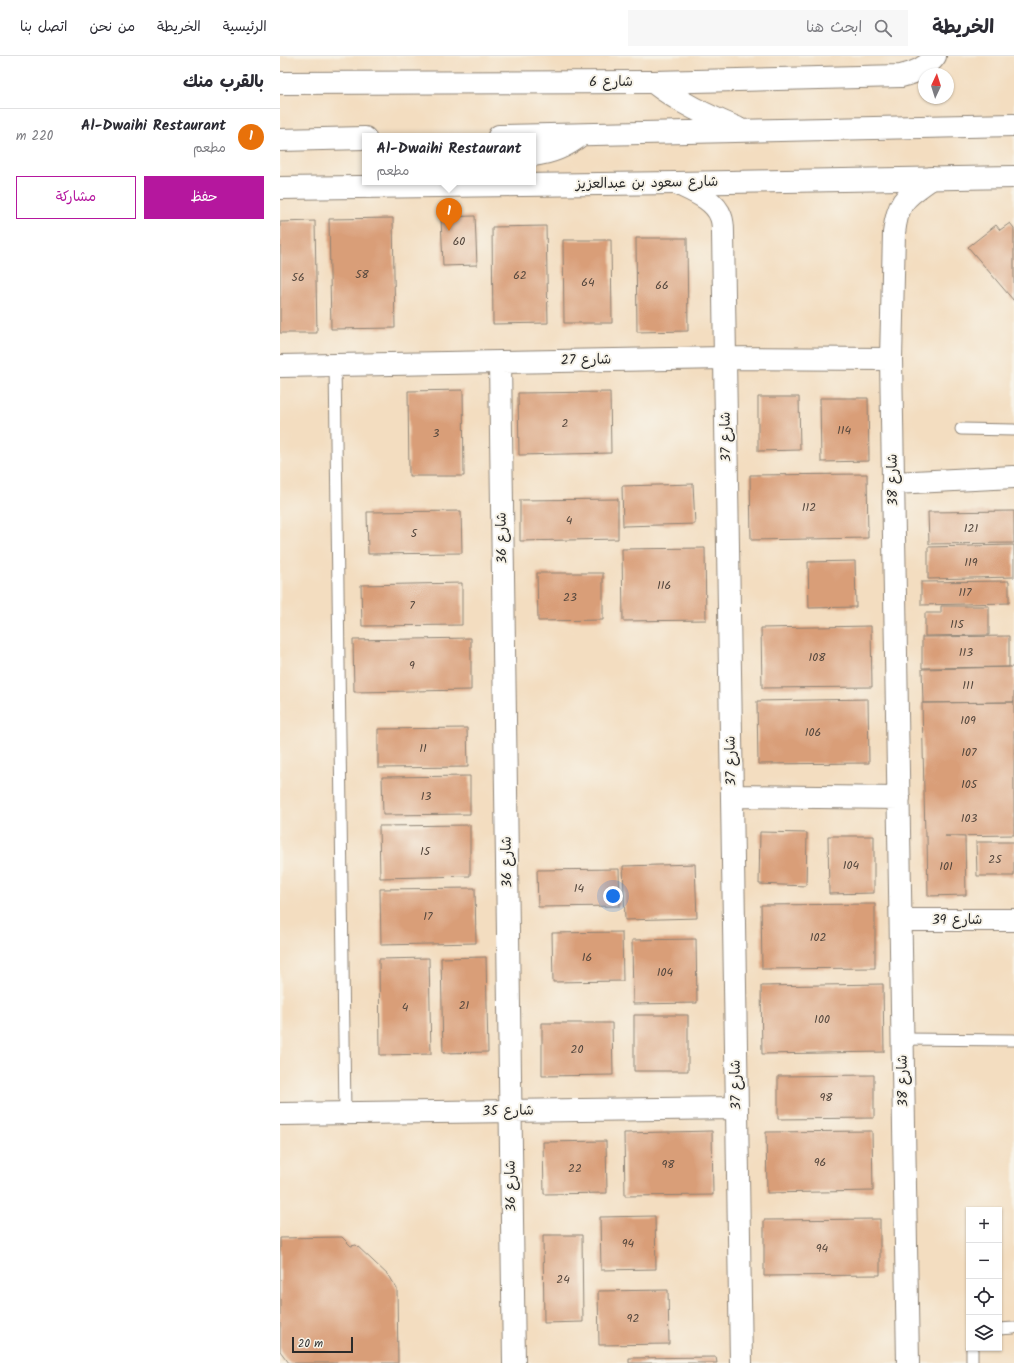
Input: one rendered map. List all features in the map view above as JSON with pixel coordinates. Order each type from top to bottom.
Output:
[{"type":"street","name":"شارع 6","points":[[280,83],[653,82],[901,76],[919,70],[927,65],[935,56]]},
{"type":"street","points":[[653,82],[670,96],[688,106],[746,131]]},
{"type":"street","points":[[536,136],[1014,125]]},
{"type":"street","points":[[536,155],[546,154],[559,149],[581,135]]},
{"type":"street","points":[[280,140],[362,138]]},
{"type":"street","name":"شارع سعود بن عبدالعزيز","points":[[536,184],[676,183],[1014,177]]},
{"type":"street","name":"شارع 38","points":[[908,1363],[892,358],[894,233],[896,216],[901,204],[910,193],[932,178]]},
{"type":"street","name":"شارع 37","points":[[676,183],[703,197],[716,207],[722,218],[723,233],[741,1363]]},
{"type":"street","name":"شارع سعود بن عبدالعزيز","points":[[280,188],[362,185]]},
{"type":"street","name":"شارع 27","points":[[280,366],[725,358],[892,358]]},
{"type":"street","name":"شارع 36","points":[[500,362],[514,1363]]},
{"type":"street","points":[[894,483],[1014,477]]},
{"type":"street","points":[[732,796],[899,798]]},
{"type":"street","name":"شارع 39","points":[[901,920],[1014,920]]},
{"type":"street","name":"شارع 35","points":[[280,1114],[737,1108]]},
{"type":"lane","points":[[335,365],[345,1113]]},
{"type":"lane","points":[[961,429],[1014,430]]},
{"type":"lane","points":[[903,1039],[1014,1040]]},
{"type":"lane","points":[[1002,1329],[1014,1328]]},
{"type":"lane","points":[[972,1351],[972,1363]]},
{"type":"building","points":[[475,216],[477,265],[443,266],[441,217]]},
{"type":"building","points":[[393,218],[395,328],[331,329],[329,219]]},
{"type":"building","points":[[315,221],[317,333],[280,333],[280,222]]},
{"type":"building","points":[[1010,223],[1014,228],[1014,301],[968,247],[996,225],[1000,230]]},
{"type":"building","points":[[546,226],[548,323],[493,324],[492,227]]},
{"type":"building","points":[[636,238],[687,238],[688,331],[637,332]]},
{"type":"building","points":[[563,240],[611,240],[612,323],[564,323]]},
{"type":"building","points":[[463,390],[464,476],[409,476],[408,391]]},
{"type":"building","points":[[610,392],[611,453],[519,455],[518,393]]},
{"type":"building","points":[[758,397],[799,397],[800,450],[758,451]]},
{"type":"building","points":[[820,398],[868,398],[869,461],[821,462]]},
{"type":"building","points":[[867,474],[868,538],[751,540],[750,475]]},
{"type":"building","points":[[693,484],[695,524],[623,526],[622,486]]},
{"type":"building","points":[[618,499],[618,539],[520,541],[520,500]]},
{"type":"building","points":[[461,511],[462,553],[368,554],[367,512]]},
{"type":"building","points":[[1014,511],[1014,543],[929,544],[928,512]]},
{"type":"building","points":[[1014,545],[1014,577],[928,579],[928,547]]},
{"type":"building","points":[[705,548],[706,620],[623,621],[622,549]]},
{"type":"building","points":[[855,561],[856,607],[809,608],[808,562]]},
{"type":"building","points":[[537,573],[603,573],[603,620],[538,621]]},
{"type":"building","points":[[1009,581],[1009,603],[921,605],[921,582]]},
{"type":"building","points":[[462,583],[462,625],[362,626],[361,585]]},
{"type":"building","points":[[941,606],[989,606],[989,635],[925,636],[925,613],[941,613]]},
{"type":"building","points":[[871,626],[872,687],[762,688],[761,628]]},
{"type":"building","points":[[1009,636],[1009,667],[922,668],[922,637]]},
{"type":"building","points":[[471,638],[471,690],[354,692],[353,640]]},
{"type":"building","points":[[1014,667],[1014,702],[923,703],[922,669]]},
{"type":"building","points":[[868,699],[869,763],[758,764],[757,701]]},
{"type":"building","points":[[1014,702],[1014,835],[945,836],[965,837],[966,895],[928,896],[922,703]]},
{"type":"building","points":[[467,728],[468,767],[378,768],[378,729]]},
{"type":"building","points":[[470,776],[470,814],[383,815],[382,777]]},
{"type":"building","points":[[470,825],[470,876],[380,878],[379,826]]},
{"type":"building","points":[[760,832],[807,833],[806,886],[759,884]]},
{"type":"building","points":[[828,836],[874,836],[874,893],[829,894]]},
{"type":"building","points":[[976,842],[1014,842],[1014,876],[977,876]]},
{"type":"building","points":[[695,864],[697,918],[625,920],[623,866]]},
{"type":"building","points":[[619,869],[620,906],[538,907],[537,870]]},
{"type":"building","points":[[475,888],[476,943],[381,945],[380,889]]},
{"type":"building","points":[[875,904],[875,968],[762,969],[761,905]]},
{"type":"building","points":[[622,932],[623,981],[553,982],[552,933]]},
{"type":"building","points":[[696,939],[697,1003],[633,1004],[632,940]]},
{"type":"building","points":[[486,957],[488,1052],[443,1053],[441,958]]},
{"type":"building","points":[[429,958],[431,1054],[380,1055],[379,959]]},
{"type":"building","points":[[883,984],[884,1052],[762,1054],[761,986]]},
{"type":"building","points":[[634,1015],[688,1015],[688,1071],[634,1071]]},
{"type":"building","points":[[542,1023],[612,1023],[613,1075],[542,1076]]},
{"type":"building","points":[[874,1075],[874,1118],[778,1119],[778,1076]]},
{"type":"building","points":[[712,1131],[713,1195],[625,1196],[624,1133]]},
{"type":"building","points":[[872,1131],[873,1191],[767,1193],[766,1132]]},
{"type":"building","points":[[606,1141],[607,1193],[544,1194],[543,1142]]},
{"type":"building","points":[[655,1216],[656,1269],[601,1270],[600,1217]]},
{"type":"building","points":[[880,1219],[880,1275],[764,1276],[764,1220]]},
{"type":"building","points":[[543,1235],[582,1235],[583,1322],[544,1323]]},
{"type":"building","points":[[342,1237],[351,1246],[356,1245],[390,1277],[397,1289],[398,1363],[289,1363],[280,1351],[280,1238]]},
{"type":"building","points":[[668,1290],[669,1344],[599,1345],[598,1291]]},
{"type":"building","points":[[716,1357],[717,1363],[629,1363],[629,1358]]},
{"type":"place","name":"Al-Dwaihi Restaurant","points":[[449,231]]}]
